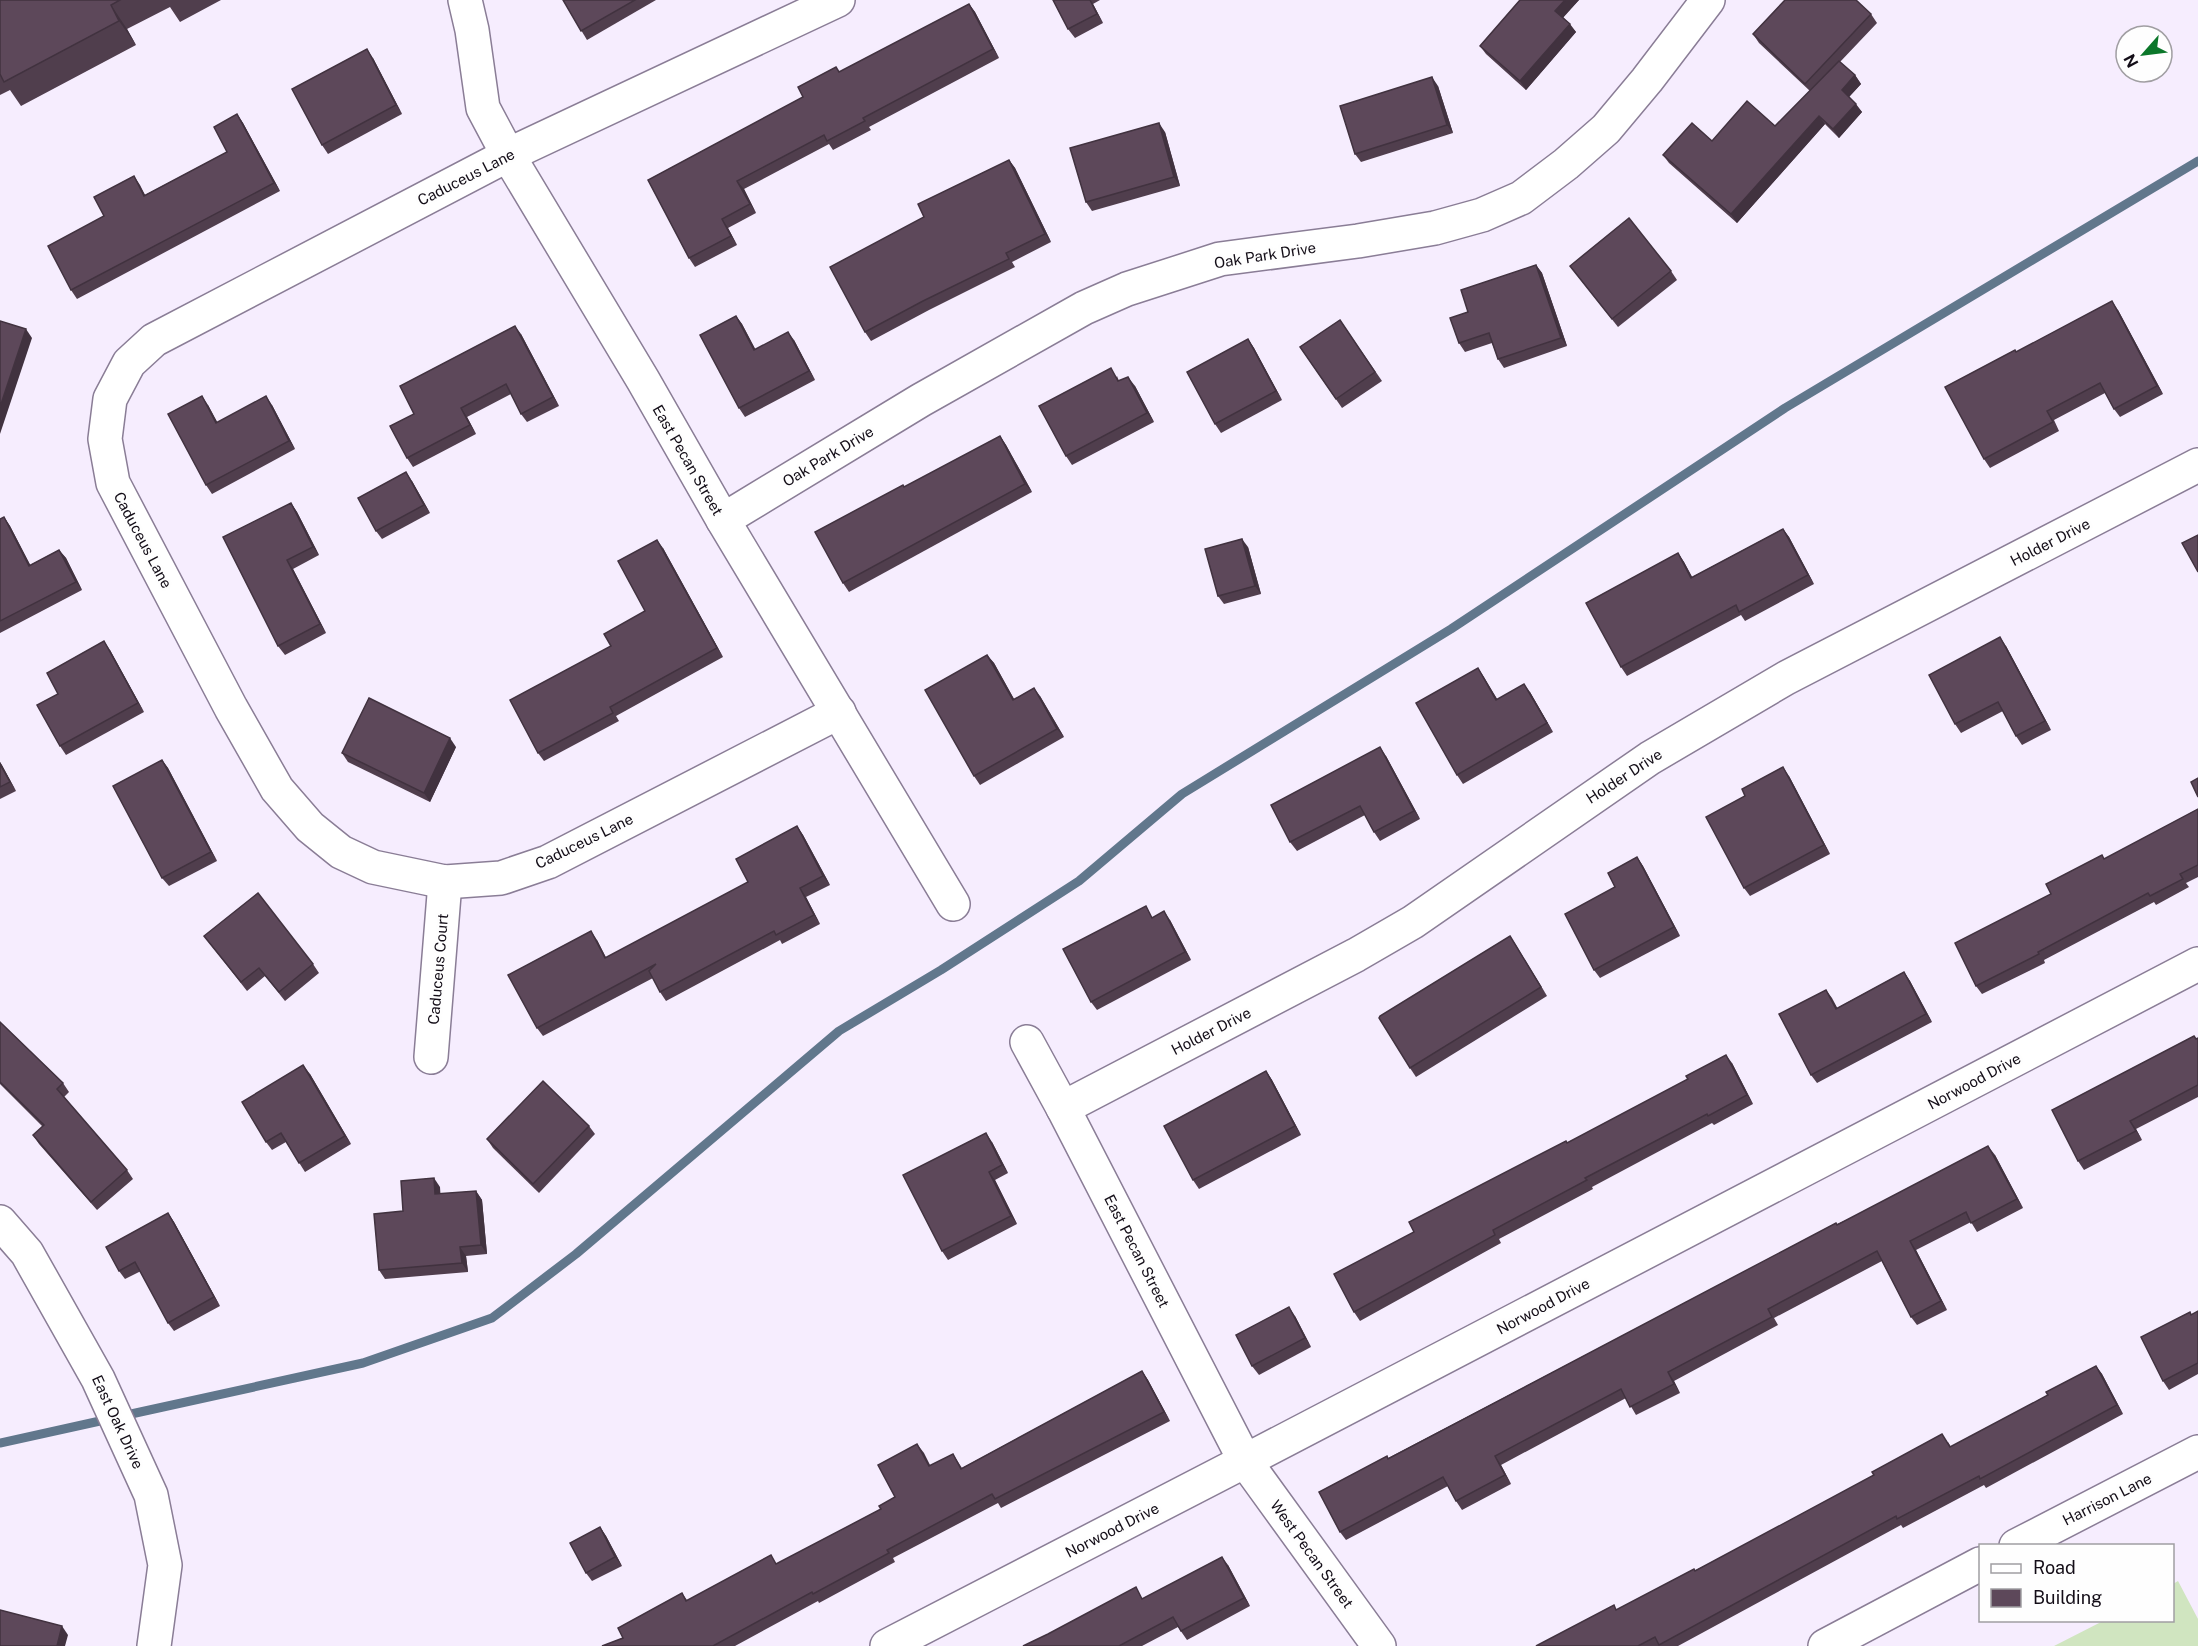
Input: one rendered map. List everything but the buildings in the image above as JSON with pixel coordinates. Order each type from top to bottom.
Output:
[{"type":"street","name":"East Pecan Street","points":[[465,0],[472,30],[483,108],[508,155],[953,904]]},
{"type":"street","name":"Caduceus Lane","points":[[838,0],[508,155],[154,340],[129,363],[110,399],[105,439],[113,483],[231,708],[277,789],[310,827],[341,852],[373,867],[445,882],[501,878],[548,862],[839,712]]},
{"type":"street","name":"Oak Park Drive","points":[[723,520],[921,400],[1084,308],[1127,290],[1220,260],[1435,228],[1482,215],[1521,198],[1566,164],[1606,129],[1708,0]]},
{"type":"street","name":"Holder Drive","points":[[1063,1108],[1385,939],[1650,758],[1786,678],[2198,465]]},
{"type":"street","name":"Caduceus Court","points":[[431,1057],[445,882]]},
{"type":"street","name":"Norwood Drive","points":[[887,1646],[2198,964]]},
{"type":"street","name":"East Pecan Street","points":[[1027,1042],[1245,1461]]},
{"type":"street","name":"East Oak Drive","points":[[0,1222],[27,1253],[98,1379],[151,1495],[165,1565],[154,1646]]},
{"type":"street","name":"Harrison Lane","points":[[2018,1544],[2198,1452]]},
{"type":"street","name":"West Pecan Street","points":[[1245,1461],[1379,1646]]},
{"type":"street","points":[[1825,1646],[1979,1565]]},
{"type":"green space","points":[[2178,1581],[2198,1619],[2198,1646],[2054,1646],[2101,1622],[2174,1622],[2174,1583]]},
{"type":"waterway","points":[[122,1416],[363,1363],[492,1318],[576,1254],[839,1031],[941,970],[1079,881],[1182,794],[1451,629],[1785,408],[2198,161]]},
{"type":"waterway","points":[[0,1443],[109,1419]]}]
